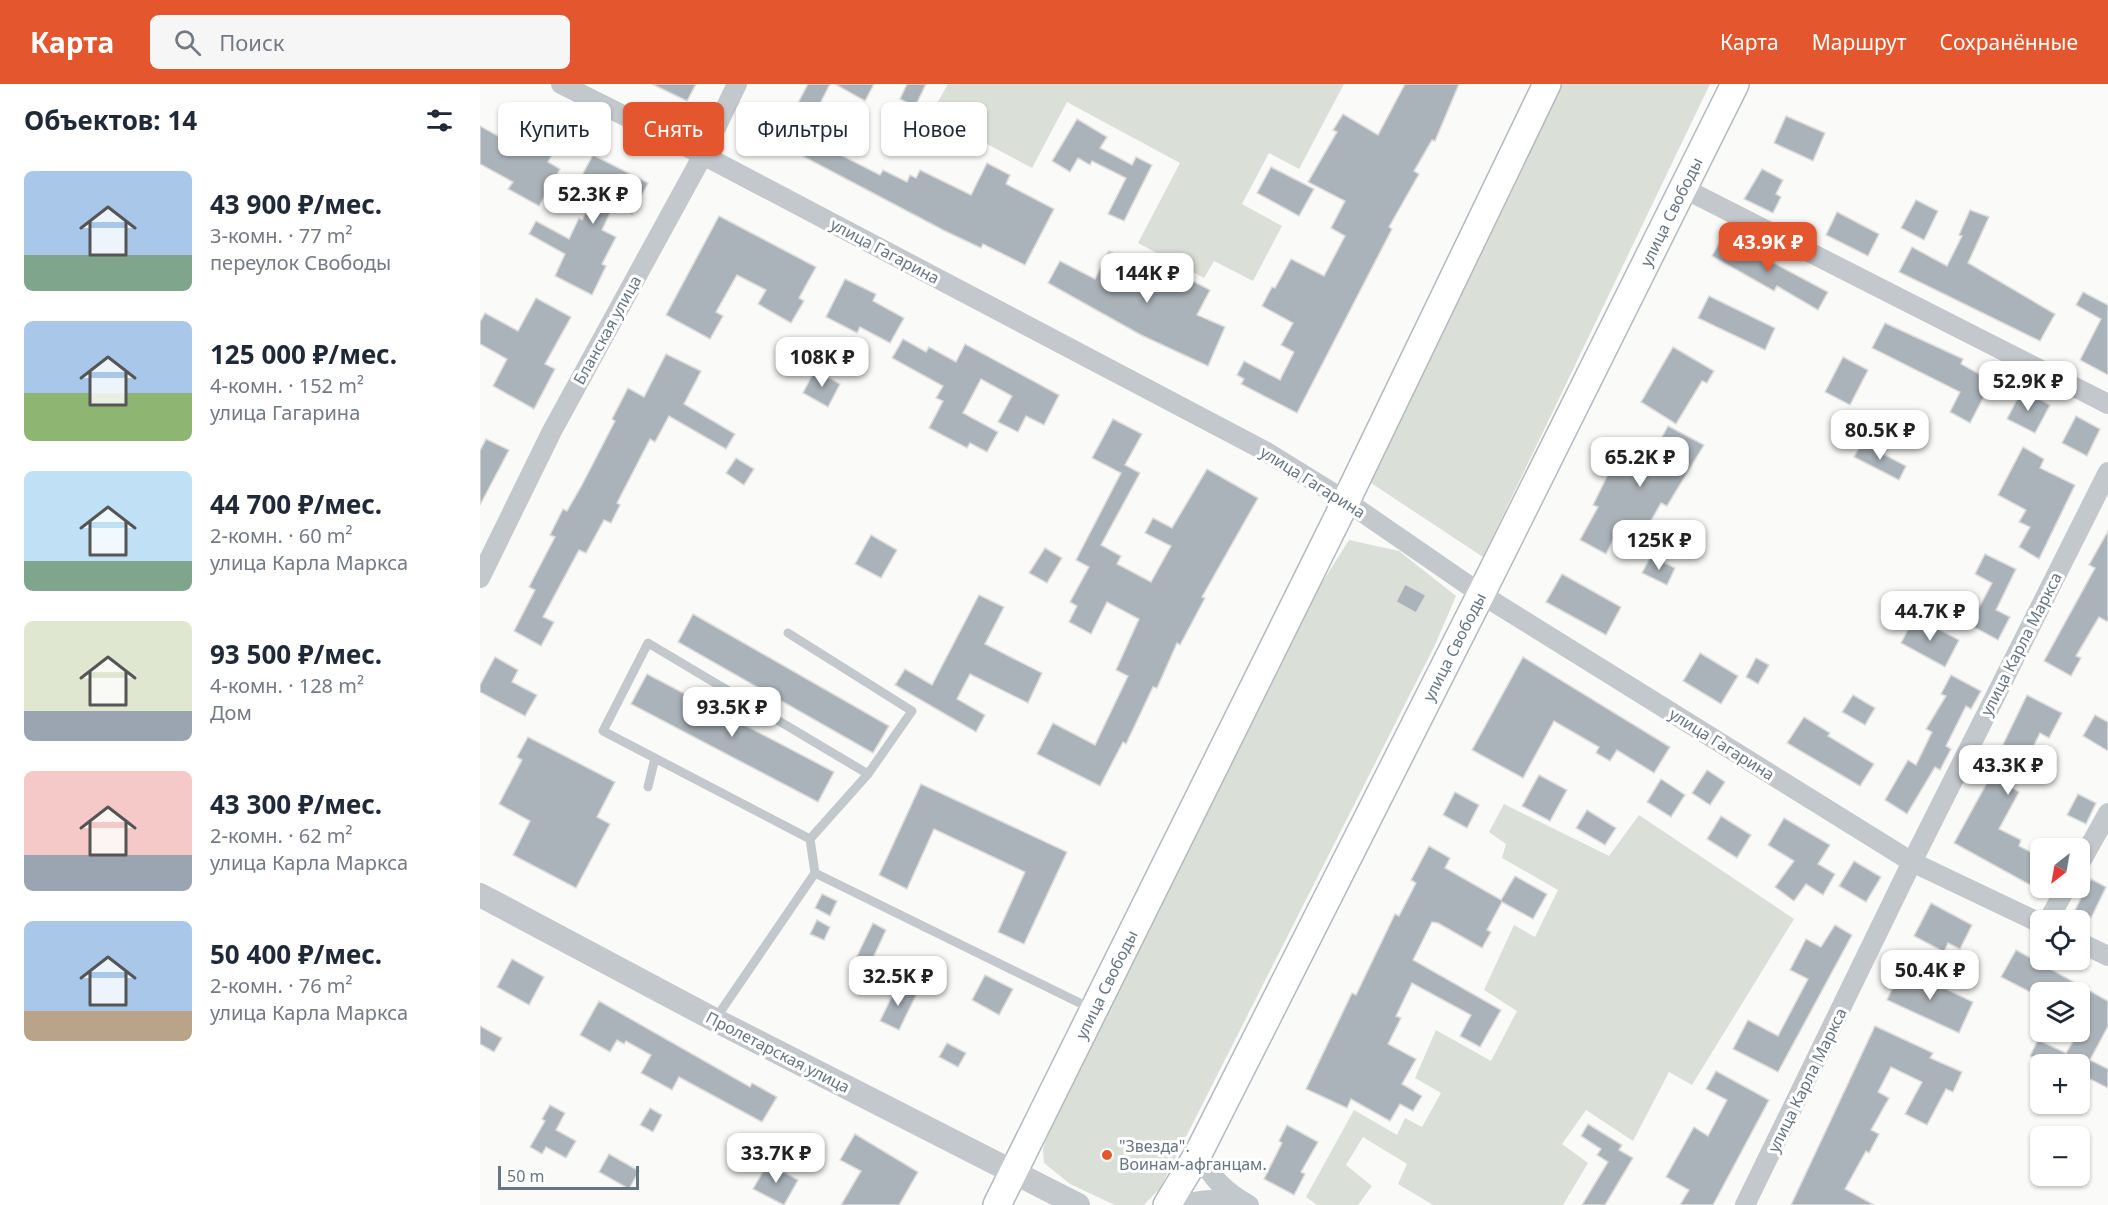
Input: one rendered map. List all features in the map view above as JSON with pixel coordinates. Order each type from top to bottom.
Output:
[{"type":"main road","name":"улица Свободы","points":[[997,1205],[1092,1009],[1346,501],[1547,84]]},
{"type":"main road","name":"улица Свободы","points":[[1167,1205],[1198,1154],[1735,84]]},
{"type":"street","name":"улица Гагарина","points":[[561,84],[623,115]]},
{"type":"street","name":"Бланская улица","points":[[724,110],[737,84]]},
{"type":"street","name":"Бланская улица","points":[[480,578],[552,431],[701,156]]},
{"type":"street","name":"улица Гагарина","points":[[704,156],[1265,451],[1346,501],[1481,594],[1912,862],[2030,918]]},
{"type":"street","points":[[1683,188],[2108,404]]},
{"type":"street","name":"улица Карла Маркса","points":[[1745,1205],[1912,862],[2108,472]]},
{"type":"street","points":[[2090,845],[2108,813]]},
{"type":"street","name":"Пролетарская улица","points":[[480,895],[715,1020],[1078,1205]]},
{"type":"street","points":[[2090,947],[2108,956]]},
{"type":"street","points":[[1198,1154],[1211,1177],[1226,1192],[1249,1205]]},
{"type":"street","points":[[1182,1205],[1199,1200],[1221,1199],[1240,1205]]},
{"type":"lane","points":[[788,633],[912,711],[868,774],[810,839]]},
{"type":"lane","points":[[810,839],[603,732],[648,643],[868,774]]},
{"type":"lane","points":[[648,786],[655,759]]},
{"type":"lane","points":[[715,1020],[815,873],[810,839]]},
{"type":"lane","points":[[815,873],[1092,1009]]},
{"type":"shaded area","points":[[948,84],[1344,84],[1299,169],[1269,153],[1242,204],[1282,226],[1253,281],[1214,261],[1204,278],[1138,243],[1180,163],[1067,102],[1032,168],[987,144],[987,102],[938,102]]},
{"type":"shaded area","points":[[1562,84],[1710,84],[1483,557],[1371,483]]},
{"type":"shaded area","points":[[1349,540],[1399,551],[1456,596],[1434,647],[1160,1188],[1144,1205],[1115,1205],[1070,1184],[1044,1163],[1043,1150],[1048,1130],[1318,589]]},
{"type":"shaded area","points":[[1504,804],[1609,856],[1639,815],[1794,919],[1692,1085],[1669,1072],[1633,1141],[1586,1110],[1562,1144],[1588,1163],[1563,1205],[1433,1205],[1398,1184],[1407,1164],[1363,1137],[1346,1165],[1372,1186],[1358,1205],[1317,1205],[1306,1197],[1354,1110],[1397,1135],[1405,1118],[1422,1127],[1441,1093],[1415,1078],[1436,1030],[1491,1061],[1517,1011],[1484,990],[1514,925],[1535,937],[1558,890],[1502,858],[1506,844],[1489,832]]},
{"type":"building","points":[[652,84],[696,84],[687,101]]},
{"type":"building","points":[[808,84],[830,84],[821,102],[798,102]]},
{"type":"building","points":[[835,84],[874,84],[865,101]]},
{"type":"building","points":[[907,84],[926,84],[917,102],[906,102],[900,99]]},
{"type":"building","points":[[1405,84],[1459,84],[1435,141],[1432,140],[1414,171],[1419,174],[1389,227],[1392,229],[1297,413],[1241,384],[1244,379],[1237,375],[1244,361],[1280,380],[1294,352],[1281,345],[1293,323],[1262,306],[1291,259],[1324,276],[1345,236],[1331,228],[1345,201],[1308,182],[1337,132],[1333,130],[1343,114],[1378,135]]},
{"type":"building","points":[[1786,116],[1825,133],[1813,161],[1774,143]]},
{"type":"building","points":[[1077,119],[1107,137],[1100,148],[1132,165],[1136,157],[1152,165],[1124,221],[1108,214],[1126,178],[1092,161],[1090,165],[1078,158],[1070,172],[1052,161]]},
{"type":"building","points":[[480,126],[498,136],[498,156],[551,156],[548,162],[560,169],[539,206],[508,189],[513,182],[480,164]]},
{"type":"building","points":[[592,156],[595,156],[648,183],[632,214],[614,204],[602,230],[616,237],[602,264],[606,266],[592,295],[555,276],[565,254],[529,234],[536,221],[569,239],[579,218],[582,220],[599,188],[580,179]]},
{"type":"building","points":[[803,156],[843,156],[880,175],[883,170],[907,182],[910,175],[916,178],[920,170],[971,195],[987,163],[1010,175],[1006,184],[1054,209],[1025,265],[983,244],[981,248]]},
{"type":"building","points":[[1271,167],[1314,189],[1299,216],[1257,193]]},
{"type":"building","points":[[1762,169],[1783,180],[1776,194],[1781,197],[1773,213],[1744,199]]},
{"type":"building","points":[[1916,200],[1938,211],[1924,240],[1901,228]]},
{"type":"building","points":[[1970,210],[1989,217],[1968,263],[2055,314],[2040,341],[1899,272],[1912,247],[1947,266],[1962,236],[1959,235]]},
{"type":"building","points":[[1837,212],[1879,234],[1868,256],[1826,235]]},
{"type":"building","points":[[719,216],[816,267],[799,298],[804,301],[791,323],[758,304],[766,290],[737,275],[716,312],[723,316],[710,339],[666,315]]},
{"type":"building","points":[[1723,236],[1828,292],[1818,310],[1777,286],[1774,291],[1712,256]]},
{"type":"building","points":[[1109,251],[1162,280],[1168,268],[1210,290],[1197,315],[1225,327],[1208,366],[1141,335],[1048,283],[1060,261],[1095,279]]},
{"type":"building","points":[[845,279],[876,294],[873,301],[904,318],[890,343],[860,327],[857,333],[826,317]]},
{"type":"building","points":[[2083,292],[2108,305],[2108,375],[2080,360],[2101,319],[2076,305]]},
{"type":"building","points":[[1709,296],[1775,328],[1765,350],[1698,318]]},
{"type":"building","points":[[536,298],[571,317],[545,364],[555,369],[534,409],[493,386],[507,359],[480,344],[480,322],[485,313],[518,331]]},
{"type":"building","points":[[1885,323],[1963,359],[1961,364],[1992,381],[1970,423],[1950,412],[1960,392],[1872,348]]},
{"type":"building","points":[[903,339],[926,352],[929,347],[956,362],[965,344],[1059,395],[1044,425],[1026,416],[1018,432],[998,422],[1012,396],[981,379],[963,413],[998,432],[987,452],[970,443],[967,448],[929,428],[943,401],[936,398],[943,386],[892,358]]},
{"type":"building","points":[[1673,347],[1714,371],[1707,383],[1702,381],[1676,424],[1641,402]]},
{"type":"building","points":[[666,354],[701,371],[684,404],[735,434],[726,449],[669,416],[655,442],[650,439],[617,503],[620,505],[611,523],[604,520],[586,553],[579,550],[543,617],[554,622],[541,646],[514,631],[535,590],[529,587],[555,537],[550,535],[563,509],[567,511],[582,485],[615,421],[612,419],[628,388],[644,397]]},
{"type":"building","points":[[1843,357],[1868,370],[1850,405],[1825,392]]},
{"type":"building","points":[[815,370],[840,384],[828,407],[803,393]]},
{"type":"building","points":[[2022,390],[2050,405],[2035,433],[2007,419]]},
{"type":"building","points":[[2076,416],[2100,429],[2087,456],[2062,443]]},
{"type":"building","points":[[1113,419],[1142,434],[1125,465],[1140,473],[1101,545],[1121,556],[1117,564],[1151,582],[1171,546],[1145,533],[1153,518],[1172,528],[1207,469],[1258,498],[1202,597],[1205,598],[1180,645],[1177,643],[1157,688],[1153,687],[1126,744],[1123,742],[1100,786],[1037,754],[1053,723],[1095,745],[1128,676],[1116,670],[1139,619],[1107,602],[1091,634],[1069,622],[1077,606],[1070,602],[1089,567],[1076,560],[1121,473],[1092,458]]},
{"type":"building","points":[[1668,426],[1704,445],[1667,506],[1661,503],[1644,533],[1622,521],[1606,554],[1580,540],[1598,507],[1593,505],[1621,448],[1648,463]]},
{"type":"building","points":[[486,439],[509,450],[480,505],[480,451]]},
{"type":"building","points":[[1862,443],[1906,466],[1899,480],[1854,457]]},
{"type":"building","points":[[2023,447],[2044,459],[2040,468],[2075,485],[2039,559],[2019,547],[2030,527],[2019,522],[2026,510],[1998,495]]},
{"type":"building","points":[[736,458],[754,469],[744,485],[726,473]]},
{"type":"building","points":[[2108,531],[2108,622],[2099,617],[2076,656],[2081,658],[2071,676],[2044,661],[2095,568],[2089,565]]},
{"type":"building","points":[[871,535],[897,550],[881,578],[855,564]]},
{"type":"building","points":[[1045,548],[1062,558],[1047,583],[1029,573]]},
{"type":"building","points":[[1985,554],[2016,569],[1996,610],[2010,617],[1998,640],[1970,625],[1992,583],[1975,574]]},
{"type":"building","points":[[1651,556],[1675,568],[1667,585],[1642,573]]},
{"type":"building","points":[[1562,574],[1621,607],[1606,635],[1546,602]]},
{"type":"building","points":[[1405,584],[1426,595],[1416,613],[1396,602]]},
{"type":"building","points":[[979,595],[1004,607],[985,644],[1042,673],[1028,703],[970,674],[957,699],[985,715],[976,732],[895,685],[905,669],[932,685]]},
{"type":"building","points":[[693,614],[889,726],[873,753],[678,642]]},
{"type":"building","points":[[1915,617],[1959,640],[1945,667],[1901,643]]},
{"type":"building","points":[[1700,653],[1738,676],[1721,704],[1683,681]]},
{"type":"building","points":[[495,657],[518,670],[512,682],[537,695],[525,716],[480,692],[480,685]]},
{"type":"building","points":[[1523,657],[1670,747],[1654,773],[1617,750],[1610,761],[1596,753],[1599,747],[1554,721],[1523,778],[1472,750]]},
{"type":"building","points":[[1756,658],[1769,665],[1758,684],[1746,677]]},
{"type":"building","points":[[647,674],[834,772],[818,802],[631,704]]},
{"type":"building","points":[[1951,675],[1981,691],[1971,709],[1966,706],[1946,746],[1951,749],[1940,770],[1935,767],[1907,814],[1885,800],[1908,760],[1916,765],[1932,732],[1926,729],[1946,696],[1941,694]]},
{"type":"building","points":[[1853,695],[1875,708],[1865,725],[1842,712]]},
{"type":"building","points":[[2027,695],[2062,713],[2049,738],[2040,733],[2013,788],[2019,792],[1999,829],[2021,840],[2019,846],[2030,852],[2030,885],[1954,843],[1999,761],[1996,759]]},
{"type":"building","points":[[2095,715],[2108,722],[2108,751],[2083,736]]},
{"type":"building","points":[[1804,717],[1830,733],[1828,736],[1874,764],[1860,786],[1787,743]]},
{"type":"building","points":[[528,737],[615,782],[597,817],[610,824],[576,888],[513,855],[530,821],[499,804],[522,760],[517,757]]},
{"type":"building","points":[[1707,770],[1725,782],[1710,805],[1692,793]]},
{"type":"building","points":[[1539,775],[1567,790],[1550,821],[1522,806]]},
{"type":"building","points":[[1661,779],[1685,795],[1671,817],[1647,802]]},
{"type":"building","points":[[921,784],[1067,852],[1024,944],[998,932],[1025,872],[934,829],[907,889],[879,875]]},
{"type":"building","points":[[1455,792],[1479,805],[1467,828],[1443,815]]},
{"type":"building","points":[[2078,794],[2096,803],[2086,824],[2067,815]]},
{"type":"building","points":[[1587,810],[1616,828],[1605,845],[1576,828]]},
{"type":"building","points":[[1721,816],[1751,835],[1737,858],[1707,839]]},
{"type":"building","points":[[1784,818],[1830,845],[1818,864],[1835,874],[1823,895],[1806,884],[1794,901],[1775,887],[1794,861],[1768,845]]},
{"type":"building","points":[[1429,846],[1450,858],[1445,868],[1501,900],[1515,876],[1547,894],[1533,919],[1502,902],[1487,930],[1491,932],[1482,948],[1438,923],[1432,922],[1413,960],[1501,1010],[1480,1047],[1460,1036],[1471,1015],[1412,983],[1396,1016],[1401,1018],[1388,1044],[1416,1059],[1402,1084],[1422,1096],[1413,1111],[1400,1104],[1390,1121],[1351,1099],[1347,1108],[1306,1089],[1352,993],[1356,995],[1395,914],[1399,916],[1416,883],[1411,880]]},
{"type":"building","points":[[1854,861],[1881,877],[1866,902],[1839,886]]},
{"type":"building","points":[[2091,879],[2106,887],[2091,918],[2090,910],[2075,910],[2081,898],[2090,898]]},
{"type":"building","points":[[822,894],[837,901],[830,916],[815,908]]},
{"type":"building","points":[[1931,903],[1972,925],[1960,949],[1948,943],[1944,952],[1914,936]]},
{"type":"building","points":[[817,920],[830,927],[824,940],[810,934]]},
{"type":"building","points":[[873,923],[886,930],[871,962],[857,956]]},
{"type":"building","points":[[1835,925],[1852,935],[1778,1072],[1733,1049],[1748,1020],[1778,1036],[1808,979],[1790,970],[1806,939],[1821,947]]},
{"type":"building","points":[[2016,950],[2030,958],[2030,970],[2052,970],[2074,982],[2030,982],[2030,992],[2001,977]]},
{"type":"building","points":[[512,959],[544,977],[529,1005],[497,987]]},
{"type":"building","points":[[1902,968],[1973,1002],[1959,1033],[1887,1000]]},
{"type":"building","points":[[985,975],[1013,989],[999,1015],[972,1000]]},
{"type":"building","points":[[898,984],[917,993],[899,1030],[880,1021]]},
{"type":"building","points":[[2090,991],[2108,1001],[2108,1026],[2090,1060],[2090,1054],[2031,1054],[2037,1042],[2042,1042],[2066,1053],[2073,1042],[2090,1042]]},
{"type":"building","points":[[599,1001],[750,1087],[752,1083],[777,1097],[762,1122],[679,1077],[672,1090],[641,1073],[651,1055],[626,1041],[624,1044],[617,1040],[610,1052],[580,1035]]},
{"type":"building","points":[[480,1026],[502,1038],[494,1052],[480,1044]]},
{"type":"building","points":[[1875,1026],[1933,1053],[1930,1058],[1962,1072],[1953,1092],[1946,1089],[1927,1125],[1905,1114],[1922,1082],[1891,1067],[1878,1092],[1889,1098],[1871,1130],[1879,1134],[1869,1153],[1866,1151],[1845,1189],[1874,1205],[1791,1205]]},
{"type":"building","points":[[947,1043],[966,1053],[958,1067],[939,1057]]},
{"type":"building","points":[[2090,1060],[2108,1069],[2108,1088],[2090,1079]]},
{"type":"building","points":[[1716,1071],[1769,1100],[1713,1205],[1680,1205],[1689,1190],[1666,1177],[1694,1127],[1708,1136],[1727,1100],[1706,1089]]},
{"type":"building","points":[[550,1105],[565,1113],[556,1130],[576,1141],[566,1158],[546,1147],[542,1154],[530,1147],[545,1121],[542,1119]]},
{"type":"building","points":[[650,1108],[662,1115],[653,1132],[640,1125]]},
{"type":"building","points":[[1588,1124],[1622,1145],[1619,1150],[1633,1158],[1605,1205],[1582,1205],[1608,1162],[1597,1155],[1601,1149],[1581,1136]]},
{"type":"building","points":[[1287,1125],[1318,1142],[1301,1172],[1305,1174],[1294,1195],[1264,1179],[1282,1143],[1279,1141]]},
{"type":"building","points":[[855,1134],[918,1172],[899,1205],[841,1205],[861,1171],[840,1160]]},
{"type":"building","points":[[609,1154],[639,1171],[629,1189],[599,1172]]},
{"type":"building","points":[[768,1163],[798,1180],[784,1205],[753,1189]]},
{"type":"place","name":"\"Звезда\". Воинам-афганцам.","points":[[1107,1155]]}]
